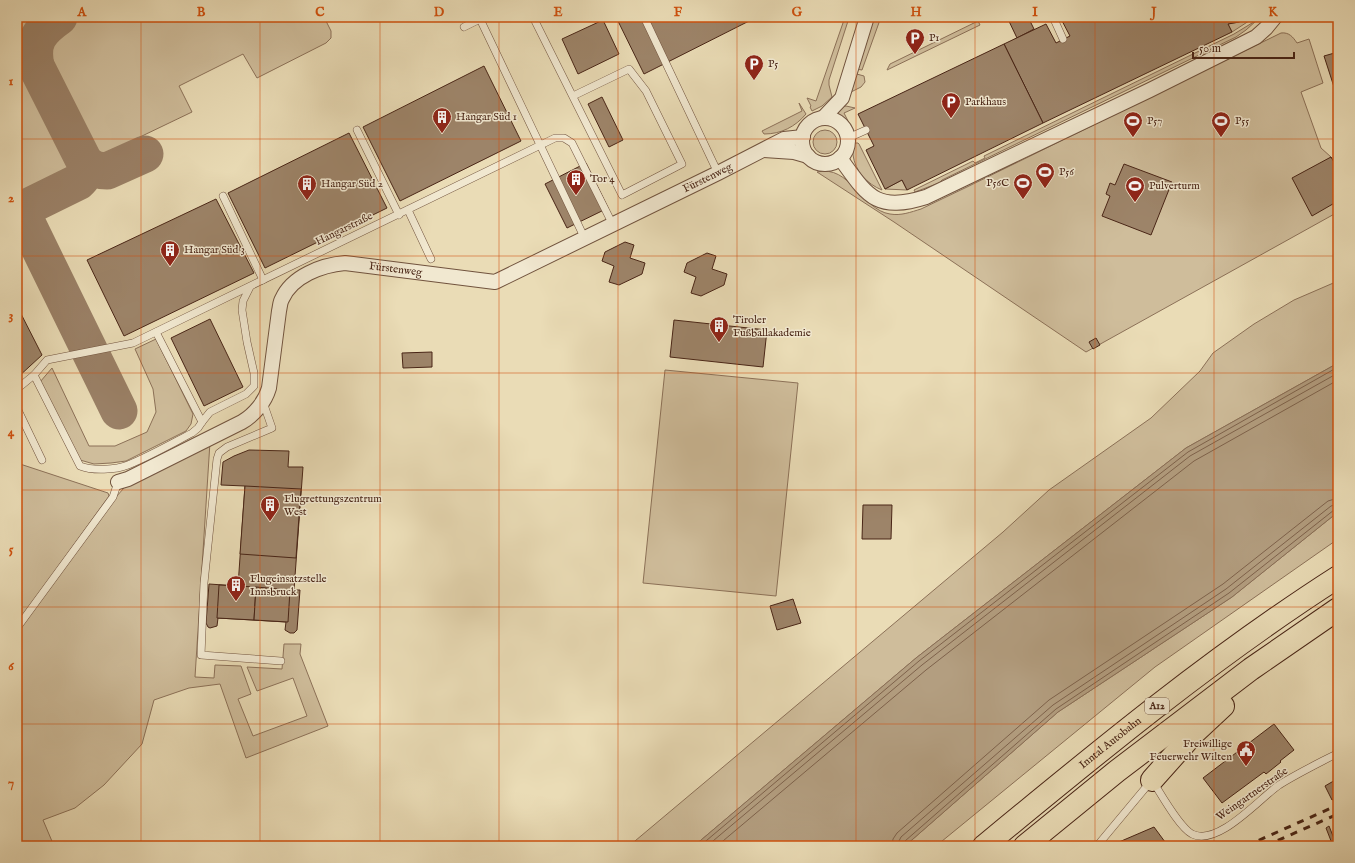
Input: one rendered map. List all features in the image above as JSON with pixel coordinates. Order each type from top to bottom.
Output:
[{"type":"highway","name":"Inntal Autobahn","points":[[984,846],[1101,750],[1217,661],[1303,599],[1338,577]]},
{"type":"highway","name":"A12","points":[[1025,846],[1117,771],[1252,668],[1338,609]]},
{"type":"highway","points":[[1152,780],[1193,734],[1230,698],[1252,668]]},
{"type":"street","points":[[808,156],[803,143],[805,130],[815,121],[823,118],[842,98],[867,17]]},
{"type":"street","points":[[840,158],[862,188],[876,199],[892,203],[914,200],[926,196],[1036,145],[1256,37],[1275,17]]},
{"type":"street","points":[[764,150],[794,152],[808,156],[820,163],[834,162],[845,152],[848,145],[848,138],[842,125],[836,121],[823,118]]},
{"type":"street","name":"Fürstenweg","points":[[118,482],[128,479],[248,419],[263,402],[271,382],[279,311],[282,298],[294,283],[314,270],[323,266],[345,263],[495,282],[613,225],[784,139],[803,137]]},
{"type":"lane","points":[[533,17],[622,195],[682,164],[646,91],[629,69],[573,96]]},
{"type":"lane","points":[[644,17],[718,173]]},
{"type":"lane","points":[[1053,17],[1063,39]]},
{"type":"lane","points":[[464,27],[482,18],[540,145],[585,238]]},
{"type":"lane","points":[[357,130],[399,215]]},
{"type":"lane","points":[[848,138],[866,130]]},
{"type":"lane","name":"Hangarstraße","points":[[17,389],[34,375],[47,360],[133,343],[399,215],[540,145],[560,137],[569,140],[572,143],[613,225]]},
{"type":"lane","points":[[223,196],[263,280]]},
{"type":"lane","points":[[408,210],[431,259]]},
{"type":"lane","points":[[34,375],[80,466],[85,468],[101,469],[128,465],[192,433],[198,428],[210,412],[246,394],[254,386],[254,373],[245,335],[242,310],[243,300],[250,286]]},
{"type":"lane","points":[[156,332],[202,422]]},
{"type":"lane","points":[[263,402],[272,428],[227,447],[219,453],[217,459],[204,583],[201,655],[281,661]]},
{"type":"lane","points":[[17,408],[42,460]]},
{"type":"lane","points":[[17,628],[113,497],[118,482]]},
{"type":"lane","name":"Weingartnerstraße","points":[[1152,780],[1178,819],[1186,828],[1193,834],[1205,835],[1220,830],[1235,822],[1279,785],[1338,753]]},
{"type":"lane","points":[[1097,846],[1152,780]]},
{"type":"shaded area","points":[[17,17],[324,17],[331,31],[331,38],[326,43],[257,78],[243,54],[179,86],[192,112],[17,196]]},
{"type":"shaded area","points":[[874,17],[881,17],[862,70],[856,69]]},
{"type":"shaded area","points":[[1255,17],[1232,32],[1228,24],[1239,22]]},
{"type":"shaded area","points":[[844,20],[848,21],[829,80],[832,97],[822,106],[812,111],[807,98],[816,101]]},
{"type":"shaded area","points":[[1257,20],[1236,37],[942,180],[939,183],[915,192],[914,190],[973,161],[975,163],[985,158],[984,156],[1234,34]]},
{"type":"shaded area","points":[[978,21],[980,25],[887,70],[890,64]]},
{"type":"shaded area","points":[[1281,33],[1290,35],[1297,43],[1309,39],[1323,83],[1301,92],[1321,148],[1331,157],[1338,169],[1338,212],[1086,352],[894,222],[817,172],[828,171],[838,175],[847,181],[871,205],[880,211],[890,214],[902,214],[921,209]]},
{"type":"shaded area","points":[[853,73],[864,76],[865,82],[861,87],[851,92]]},
{"type":"shaded area","points":[[799,103],[806,114],[802,119],[782,131],[764,134],[762,131],[802,111]]},
{"type":"shaded area","points":[[846,106],[855,108],[844,113],[852,129],[845,119],[837,114],[842,107]]},
{"type":"shaded area","points":[[825,130],[833,134],[837,142],[833,150],[825,154],[817,150],[813,142],[817,134]]},
{"type":"shaded area","points":[[855,143],[859,144],[882,190],[867,181],[859,172],[853,155],[853,147]]},
{"type":"shaded area","points":[[902,180],[907,190],[885,189]]},
{"type":"shaded area","points":[[1338,281],[1338,363],[1186,448],[916,658],[694,846],[629,846],[1003,532],[1049,490],[1151,418],[1200,371],[1213,353],[1254,324],[1294,300]]},
{"type":"shaded area","points":[[156,339],[193,414],[191,424],[186,431],[126,461],[94,464],[80,460],[40,382],[52,368],[89,446],[115,446],[147,432],[156,412],[153,389],[135,349]]},
{"type":"shaded area","points":[[665,370],[798,383],[776,596],[643,583]]},
{"type":"shaded area","points":[[210,442],[195,677],[214,678],[215,665],[241,666],[251,694],[238,699],[253,736],[307,716],[293,678],[257,691],[247,667],[282,669],[284,644],[301,644],[300,654],[328,726],[246,758],[220,684],[189,688],[154,700],[142,744],[104,785],[75,808],[43,820],[54,846],[17,846],[17,633],[116,497],[131,480]]},
{"type":"shaded area","points":[[17,463],[108,493],[109,496],[17,622]]},
{"type":"shaded area","points":[[1338,512],[1338,539],[1155,667],[936,846],[905,846],[1058,712],[1232,597]]},
{"type":"water","points":[[1338,363],[1338,512],[1232,597],[1058,712],[905,846],[694,846],[916,658],[1186,448]]},
{"type":"building","points":[[616,17],[757,17],[644,74]]},
{"type":"building","points":[[1007,17],[1028,17],[1034,29],[1017,38]]},
{"type":"building","name":"Parkhaus","points":[[1060,17],[1251,17],[1239,22],[1228,24],[1232,32],[1043,123],[1004,44],[1046,24],[1056,43],[1070,36]]},
{"type":"building","points":[[603,20],[619,54],[578,74],[562,39]]},
{"type":"building","name":"Parkhaus","points":[[1004,44],[1043,123],[907,190],[902,180],[885,189],[866,150],[874,146],[858,114]]},
{"type":"building","points":[[1338,52],[1338,89],[1335,90],[1324,56]]},
{"type":"building","name":"Hangar Süd 1","points":[[484,66],[521,141],[400,201],[363,127]]},
{"type":"building","points":[[602,97],[623,140],[609,147],[588,104]]},
{"type":"building","name":"Hangar Süd 2","points":[[349,133],[387,208],[265,268],[228,193]]},
{"type":"building","points":[[1331,157],[1338,169],[1338,201],[1312,216],[1292,178]]},
{"type":"building","name":"Tor 4","points":[[586,163],[608,208],[567,228],[545,184]]},
{"type":"building","name":"Pulverturm","points":[[1124,164],[1172,182],[1151,235],[1102,216],[1110,196],[1106,194],[1110,183],[1115,185]]},
{"type":"building","name":"Hangar Süd 3","points":[[216,199],[254,273],[124,336],[87,260]]},
{"type":"building","points":[[625,242],[634,245],[630,258],[645,263],[642,274],[619,285],[609,282],[614,266],[602,261],[605,252]]},
{"type":"building","points":[[707,253],[716,256],[712,269],[727,274],[724,285],[701,296],[691,293],[696,277],[684,272],[687,263]]},
{"type":"building","points":[[17,306],[42,355],[17,378]]},
{"type":"building","points":[[210,319],[243,387],[204,406],[171,338]]},
{"type":"building","name":"Tiroler Fußballakademie","points":[[674,320],[767,330],[763,367],[670,357]]},
{"type":"building","points":[[1096,338],[1100,345],[1093,349],[1089,342]]},
{"type":"building","points":[[432,352],[432,367],[403,368],[402,353]]},
{"type":"building","name":"Flugrettungszentrum West","points":[[249,450],[289,451],[288,467],[303,467],[294,590],[300,590],[297,630],[294,633],[290,633],[285,630],[286,622],[218,618],[217,626],[210,628],[206,623],[209,584],[238,586],[245,486],[221,485],[223,462]]},
{"type":"building","points":[[245,486],[301,489],[296,558],[240,554]]},
{"type":"building","points":[[863,505],[892,505],[891,539],[862,539]]},
{"type":"building","name":"Flugeinsatzstelle Innsbruck","points":[[219,585],[256,587],[254,620],[217,618]]},
{"type":"building","points":[[256,587],[290,590],[288,622],[254,620]]},
{"type":"building","points":[[793,599],[801,623],[777,630],[770,606]]},
{"type":"building","name":"Freiwillige Feuerwehr Wilten","points":[[1274,724],[1294,750],[1266,774],[1264,772],[1222,803],[1203,778]]},
{"type":"building","points":[[1337,779],[1338,797],[1332,800],[1325,786]]},
{"type":"building","points":[[1329,826],[1337,846],[1333,846],[1326,828]]},
{"type":"building","points":[[1154,827],[1168,846],[1112,845]]},
{"type":"taxiway","points":[[17,51],[24,53],[36,66],[35,50],[38,38],[46,27],[59,17]]},
{"type":"taxiway","points":[[17,212],[78,182],[83,176],[85,169],[85,163],[36,66]]},
{"type":"taxiway","points":[[85,163],[95,169],[107,171],[145,154]]},
{"type":"taxiway","points":[[28,225],[119,411]]},
{"type":"railway","points":[[1246,846],[1338,805]]},
{"type":"railway","points":[[1265,846],[1338,814]]},
{"type":"place","name":"P1","points":[[915,55]]},
{"type":"place","name":"P5","points":[[754,81]]},
{"type":"place","name":"Parkhaus","points":[[951,119]]},
{"type":"place","name":"Hangar Süd 1","points":[[442,134]]},
{"type":"place","name":"P57","points":[[1133,138]]},
{"type":"place","name":"P55","points":[[1221,138]]},
{"type":"place","name":"P56","points":[[1045,189]]},
{"type":"place","name":"Tor 4","points":[[576,196]]},
{"type":"place","name":"P56C","points":[[1023,200]]},
{"type":"place","name":"Hangar Süd 2","points":[[307,201]]},
{"type":"place","name":"Pulverturm","points":[[1135,203]]},
{"type":"place","name":"Hangar Süd 3","points":[[170,267]]},
{"type":"place","name":"Tiroler Fußballakademie","points":[[719,343]]},
{"type":"place","name":"Flugrettungszentrum West","points":[[270,522]]},
{"type":"place","name":"Flugeinsatzstelle Innsbruck","points":[[236,602]]},
{"type":"place","name":"Freiwillige Feuerwehr Wilten","points":[[1246,767]]}]
